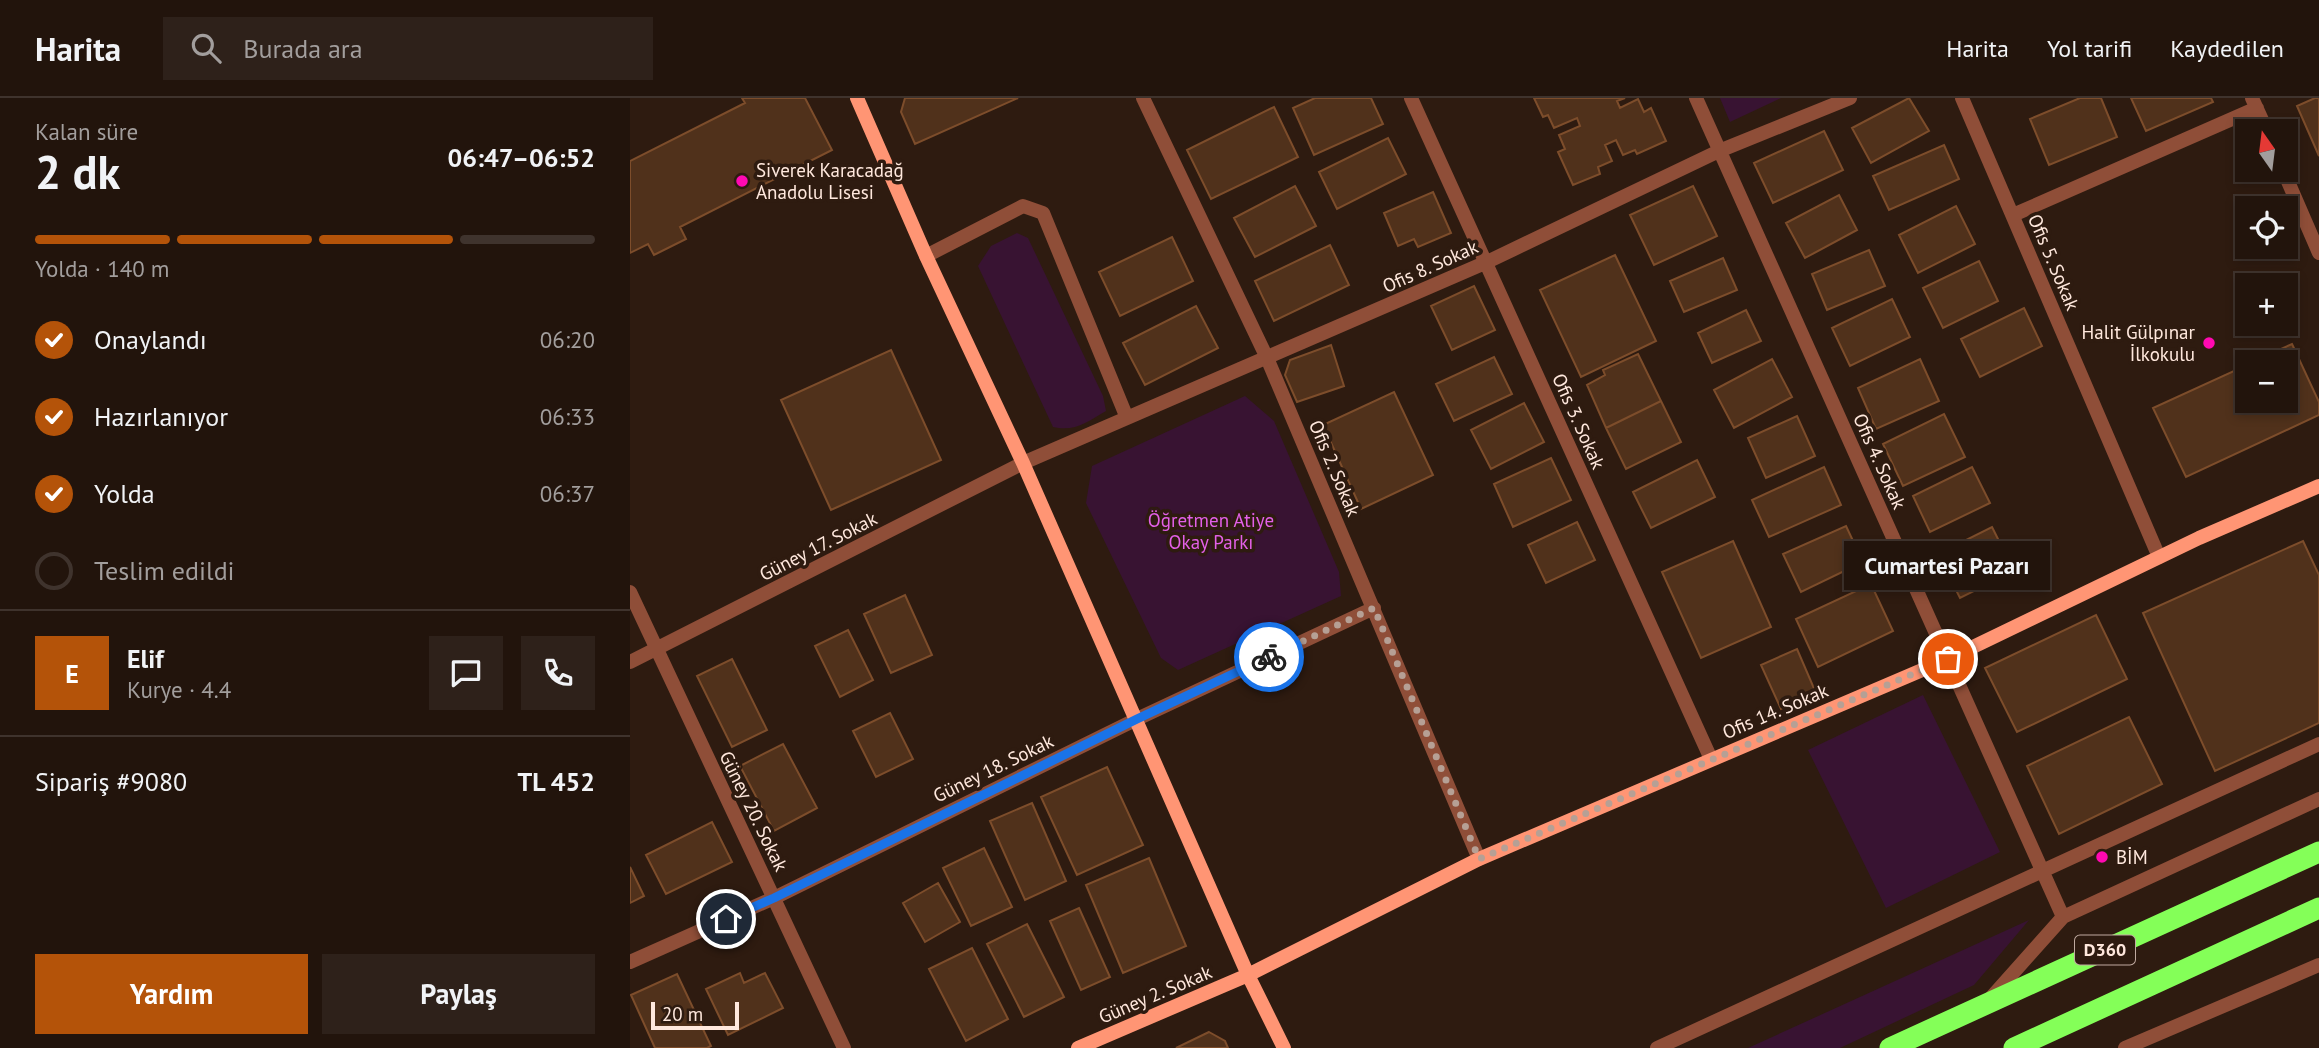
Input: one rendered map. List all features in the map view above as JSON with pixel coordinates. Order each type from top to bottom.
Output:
[{"type":"highway","name":"D360","points":[[1890,1048],[2319,852]]},
{"type":"highway","name":"D360","points":[[2014,1048],[2319,908]]},
{"type":"street","name":"Ofis 2. Sokak","points":[[1143,98],[1267,358],[1479,859]]},
{"type":"street","name":"Ofis 3. Sokak","points":[[1412,98],[1711,760]]},
{"type":"street","name":"Ofis 4. Sokak","points":[[1696,98],[2063,917]]},
{"type":"street","name":"Ofis 8. Sokak","points":[[1023,463],[1487,262],[1719,151],[1850,98]]},
{"type":"street","name":"Ofis 5. Sokak","points":[[1962,98],[2159,557]]},
{"type":"street","points":[[862,100],[926,256],[1023,463],[1248,975],[1284,1048]]},
{"type":"street","points":[[2013,215],[2254,103],[2261,119]]},
{"type":"street","points":[[2288,182],[2319,253]]},
{"type":"street","points":[[926,256],[1023,206],[1044,213],[1128,418]]},
{"type":"street","name":"Güney 17. Sokak","points":[[630,662],[1023,463]]},
{"type":"street","name":"Ofis 14. Sokak","points":[[1248,975],[1479,859],[1948,659],[2199,538],[2319,486]]},
{"type":"street","name":"Güney 20. Sokak","points":[[630,592],[844,1048]]},
{"type":"street","name":"Güney 18. Sokak","points":[[630,962],[774,898],[1137,719],[1374,608]]},
{"type":"street","points":[[1657,1048],[2319,744]]},
{"type":"street","points":[[1984,1006],[2063,917],[2319,799]]},
{"type":"street","points":[[2125,1048],[2319,965]]},
{"type":"street","name":"Güney 2. Sokak","points":[[1078,1048],[1248,975]]},
{"type":"green space","points":[[1720,98],[1781,98],[1730,122]]},
{"type":"green space","points":[[1017,233],[1028,238],[1103,396],[1106,411],[1074,427],[1053,427],[978,266],[991,246]]},
{"type":"green space","name":"Öğretmen Atiye Okay Parkı","points":[[1245,396],[1274,421],[1339,572],[1341,596],[1178,670],[1161,658],[1086,503],[1092,466]]},
{"type":"green space","points":[[1923,695],[2000,852],[1886,908],[1808,750]]},
{"type":"green space","points":[[2029,920],[1974,985],[1840,1048],[1748,1048]]},
{"type":"building","points":[[742,98],[805,98],[832,150],[680,227],[686,239],[654,255],[648,244],[630,253],[630,161],[745,103]]},
{"type":"building","points":[[905,98],[1018,98],[915,144],[901,112]]},
{"type":"building","points":[[1315,98],[1371,98],[1383,124],[1314,155],[1293,108]]},
{"type":"building","points":[[1534,98],[1625,98],[1617,101],[1620,108],[1638,99],[1644,112],[1651,108],[1666,141],[1637,154],[1635,150],[1623,155],[1616,140],[1605,145],[1612,161],[1598,167],[1600,174],[1573,185],[1558,152],[1565,149],[1559,135],[1580,126],[1577,118],[1554,128],[1548,115],[1543,117]]},
{"type":"building","points":[[1909,98],[1929,131],[1871,163],[1852,128]]},
{"type":"building","points":[[2080,98],[2101,98],[2117,137],[2049,165],[2030,119]]},
{"type":"building","points":[[2131,98],[2211,98],[2213,102],[2146,131]]},
{"type":"building","points":[[2319,98],[2319,156],[2297,106]]},
{"type":"building","points":[[1274,107],[1298,157],[1211,199],[1187,150]]},
{"type":"building","points":[[1824,131],[1843,170],[1773,203],[1754,163]]},
{"type":"building","points":[[1388,138],[1406,174],[1337,209],[1319,172]]},
{"type":"building","points":[[1944,145],[1959,179],[1889,210],[1873,176]]},
{"type":"building","points":[[1295,186],[1316,226],[1255,257],[1234,218]]},
{"type":"building","points":[[1693,186],[1717,236],[1654,265],[1630,215]]},
{"type":"building","points":[[1433,192],[1451,233],[1418,247],[1414,239],[1398,246],[1384,213]]},
{"type":"building","points":[[1839,195],[1857,230],[1805,258],[1786,223]]},
{"type":"building","points":[[1956,206],[1975,244],[1918,273],[1899,235]]},
{"type":"building","points":[[1172,237],[1193,281],[1120,316],[1099,272]]},
{"type":"building","points":[[1330,245],[1349,285],[1274,321],[1255,281]]},
{"type":"building","points":[[1869,250],[1885,286],[1827,310],[1812,274]]},
{"type":"building","points":[[1615,255],[1656,341],[1581,377],[1540,290]]},
{"type":"building","points":[[1723,258],[1737,290],[1684,312],[1670,281]]},
{"type":"building","points":[[1979,261],[1998,301],[1943,328],[1923,288]]},
{"type":"building","points":[[1474,286],[1495,330],[1452,350],[1431,306]]},
{"type":"building","points":[[1892,299],[1910,337],[1850,366],[1832,328]]},
{"type":"building","points":[[1196,306],[1218,348],[1145,385],[1123,343]]},
{"type":"building","points":[[2024,308],[2042,346],[1980,377],[1961,339]]},
{"type":"building","points":[[1746,310],[1761,341],[1712,363],[1698,333]]},
{"type":"building","points":[[2292,344],[2295,350],[2279,350]]},
{"type":"building","points":[[1331,345],[1344,386],[1297,402],[1285,375],[1290,360]]},
{"type":"building","points":[[891,350],[941,460],[831,510],[781,400]]},
{"type":"building","points":[[1638,354],[1661,401],[1606,428],[1587,385],[1605,375],[1603,370]]},
{"type":"building","points":[[1494,357],[1512,394],[1454,421],[1436,384]]},
{"type":"building","points":[[2298,357],[2319,402],[2319,415],[2186,477],[2153,408],[2235,370],[2235,413],[2298,413]]},
{"type":"building","points":[[1772,359],[1792,397],[1734,428],[1714,390]]},
{"type":"building","points":[[1920,359],[1939,401],[1876,429],[1858,388]]},
{"type":"building","points":[[1394,392],[1433,475],[1361,509],[1323,425]]},
{"type":"building","points":[[1661,401],[1681,442],[1626,469],[1606,428]]},
{"type":"building","points":[[1524,403],[1544,442],[1491,469],[1471,430]]},
{"type":"building","points":[[1944,414],[1965,457],[1903,486],[1883,444]]},
{"type":"building","points":[[1797,416],[1815,456],[1766,478],[1748,438]]},
{"type":"building","points":[[1551,458],[1571,500],[1513,527],[1494,484]]},
{"type":"building","points":[[1697,460],[1715,497],[1651,528],[1633,492]]},
{"type":"building","points":[[1824,467],[1841,505],[1769,537],[1752,500]]},
{"type":"building","points":[[1972,467],[1990,503],[1930,532],[1913,496]]},
{"type":"building","points":[[1577,522],[1595,560],[1546,583],[1528,545]]},
{"type":"building","points":[[1846,526],[1863,562],[1801,592],[1783,554]]},
{"type":"building","points":[[1992,527],[2014,571],[1960,598],[1938,554]]},
{"type":"building","points":[[1733,541],[1771,627],[1701,658],[1662,572]]},
{"type":"building","points":[[2303,541],[2319,575],[2319,723],[2215,771],[2143,613]]},
{"type":"building","points":[[1871,584],[1893,631],[1818,667],[1796,619]]},
{"type":"building","points":[[905,595],[932,655],[891,673],[864,614]]},
{"type":"building","points":[[2096,615],[2127,679],[2017,732],[1985,668]]},
{"type":"building","points":[[848,630],[873,680],[840,697],[815,646]]},
{"type":"building","points":[[1797,649],[1816,693],[1781,709],[1761,665]]},
{"type":"building","points":[[732,659],[767,730],[732,747],[697,676]]},
{"type":"building","points":[[890,713],[913,759],[876,777],[853,731]]},
{"type":"building","points":[[2129,717],[2162,784],[2059,834],[2027,766]]},
{"type":"building","points":[[783,744],[817,808],[774,831],[740,766]]},
{"type":"building","points":[[1107,767],[1143,845],[1077,875],[1041,797]]},
{"type":"building","points":[[1032,803],[1066,881],[1025,900],[990,821]]},
{"type":"building","points":[[712,822],[732,862],[666,894],[646,855]]},
{"type":"building","points":[[984,848],[1012,907],[971,926],[943,868]]},
{"type":"building","points":[[1149,858],[1186,946],[1123,973],[1086,885]]},
{"type":"building","points":[[630,867],[644,896],[630,903]]},
{"type":"building","points":[[938,883],[960,922],[925,942],[903,903]]},
{"type":"building","points":[[1079,908],[1110,977],[1081,990],[1050,921]]},
{"type":"building","points":[[1027,924],[1064,997],[1024,1017],[987,944]]},
{"type":"building","points":[[972,948],[1008,1019],[966,1041],[929,969]]},
{"type":"building","points":[[740,973],[744,983],[765,973],[783,1008],[728,1035],[706,989]]},
{"type":"building","points":[[677,974],[711,1046],[707,1048],[655,1048],[631,995]]},
{"type":"building","points":[[1209,1032],[1225,1041],[1228,1048],[1176,1048]]},
{"type":"way so far","points":[[1269,657],[1374,608],[1479,859],[1948,659]]},
{"type":"place","name":"Siverek Karacadağ Anadolu Lisesi","points":[[742,181]]},
{"type":"place","name":"Halit Gülpınar İlkokulu","points":[[2209,343]]},
{"type":"place","name":"Cumartesi Pazarı","points":[[1948,659]]},
{"type":"place","name":"BİM","points":[[2102,857]]},
{"type":"route","points":[[726,919],[1269,657]]}]
